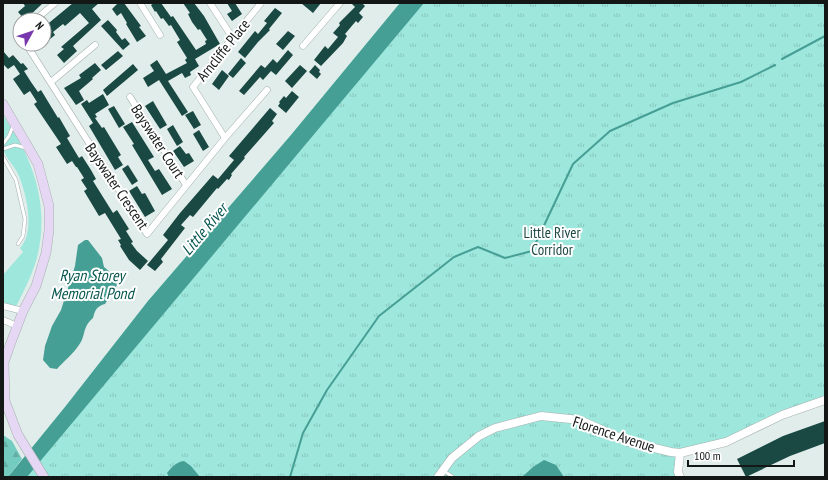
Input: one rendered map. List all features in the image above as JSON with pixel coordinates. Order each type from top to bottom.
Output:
[{"type":"main road","points":[[3,104],[38,164],[49,206],[49,230],[46,253],[36,286],[23,311],[4,362],[5,400],[18,435],[44,477]]},
{"type":"street","points":[[44,12],[55,3]]},
{"type":"street","points":[[140,3],[160,35]]},
{"type":"street","points":[[210,3],[232,37]]},
{"type":"street","name":"Arncliffe Place","points":[[225,138],[193,87],[261,3]]},
{"type":"street","points":[[303,46],[340,3]]},
{"type":"street","points":[[51,82],[95,45]]},
{"type":"street","name":"Bayswater Crescent","points":[[31,52],[147,234],[225,138],[267,90]]},
{"type":"street","name":"Bayswater Court","points":[[130,97],[186,185]]},
{"type":"street","points":[[3,306],[23,311]]},
{"type":"street","points":[[3,320],[17,326]]},
{"type":"street","name":"Florence Avenue","points":[[440,473],[452,458],[479,436],[495,428],[541,416],[580,420],[629,442],[680,453],[726,442],[782,416],[825,400]]},
{"type":"street","points":[[680,453],[678,472],[680,477]]},
{"type":"lane","points":[[3,144],[10,136],[14,123]]},
{"type":"lane","points":[[3,149],[15,145],[30,149]]},
{"type":"lane","points":[[3,157],[16,180],[25,220],[23,236],[18,244]]},
{"type":"lane","points":[[440,473],[452,477]]},
{"type":"green space","name":"Little River Corridor","points":[[400,3],[825,3],[825,400],[726,442],[680,453],[680,477],[8,477],[148,301],[291,135]]},
{"type":"green space","points":[[3,115],[19,141],[32,170],[39,196],[42,222],[36,261],[29,280],[15,309],[3,306],[3,275],[23,252],[20,248],[25,241],[28,232],[28,211],[24,189],[17,172],[5,155],[3,148]]},
{"type":"green space","points":[[3,435],[12,441],[22,459],[8,477],[3,477]]},
{"type":"water","points":[[400,3],[424,3],[27,477],[8,477],[148,301],[291,135]]},
{"type":"water","name":"Ryan Storey Memorial Pond","points":[[85,240],[88,240],[102,258],[104,267],[116,277],[117,285],[105,304],[98,307],[93,318],[87,325],[83,338],[77,348],[57,369],[50,368],[43,360],[45,346],[52,326],[61,310],[75,266],[78,245]]},
{"type":"water","points":[[544,460],[556,465],[564,477],[522,477],[533,467]]},
{"type":"water","points":[[184,461],[191,466],[200,477],[169,477],[167,473],[176,464]]},
{"type":"building","points":[[23,3],[43,3],[33,12],[18,12],[25,6]]},
{"type":"building","points":[[73,3],[99,3],[92,9],[101,20],[73,46],[77,51],[64,63],[57,55],[64,49],[61,47],[89,23],[80,13],[65,26],[63,24],[53,32],[55,35],[52,37],[52,20]]},
{"type":"building","points":[[118,3],[124,3],[141,26],[139,27],[146,36],[137,42],[121,13],[117,16],[112,9]]},
{"type":"building","points":[[154,3],[161,3],[171,17],[173,16],[196,50],[206,44],[205,41],[207,40],[200,29],[198,30],[192,22],[188,14],[190,13],[183,3],[194,3],[204,16],[220,44],[195,59],[199,66],[190,72],[191,75],[185,78],[182,73],[168,81],[188,112],[182,116],[159,80],[148,87],[143,78],[154,71],[150,65],[157,60],[166,74],[187,63],[185,60],[187,58],[177,42],[180,40],[171,25],[169,26],[163,18],[161,19],[156,11],[155,12],[151,5]]},
{"type":"building","points":[[227,3],[235,3],[242,14],[232,21],[227,14],[232,11]]},
{"type":"building","points":[[301,3],[321,3],[313,13]]},
{"type":"building","points":[[351,3],[362,3],[365,6],[359,13],[363,17],[358,23],[356,21],[345,34],[347,36],[343,43],[321,66],[314,60],[325,46],[328,49],[338,37],[333,33],[340,25],[339,23],[355,7]]},
{"type":"building","points":[[275,8],[282,13],[269,29],[270,30],[245,58],[238,52],[255,31],[258,34],[267,23],[264,21]]},
{"type":"building","points":[[108,20],[117,30],[116,32],[122,40],[125,38],[130,44],[123,50],[101,26]]},
{"type":"building","points":[[288,31],[295,36],[283,50],[276,44]]},
{"type":"building","points":[[288,50],[293,55],[276,75],[271,71],[263,80],[260,77],[244,95],[239,91],[261,65],[265,68],[273,59],[277,63]]},
{"type":"building","points":[[3,51],[9,58],[13,55],[21,64],[23,63],[28,69],[24,71],[31,82],[38,92],[41,90],[58,118],[59,117],[70,136],[67,138],[79,158],[82,156],[91,170],[96,179],[93,181],[113,213],[117,210],[129,229],[126,231],[133,242],[131,243],[148,261],[140,270],[129,260],[120,246],[121,245],[118,240],[121,239],[105,213],[99,216],[84,191],[87,189],[81,180],[84,178],[77,167],[72,161],[67,164],[56,147],[61,144],[34,104],[37,102],[30,91],[24,95],[13,79],[20,74],[14,65],[8,69],[3,64]]},
{"type":"building","points":[[118,51],[123,56],[106,70],[101,65]]},
{"type":"building","points":[[241,58],[246,63],[233,78],[228,74]]},
{"type":"building","points":[[95,63],[101,70],[79,91],[84,100],[76,105],[64,88],[81,78],[79,75]]},
{"type":"building","points":[[133,64],[138,70],[107,96],[103,90]]},
{"type":"building","points":[[300,65],[307,71],[292,88],[285,81]]},
{"type":"building","points":[[315,65],[320,70],[319,72],[321,74],[317,79],[309,72]]},
{"type":"building","points":[[222,70],[229,76],[219,90],[212,84]]},
{"type":"building","points":[[292,91],[299,97],[286,113],[278,106],[280,103],[279,102],[284,96],[286,98]]},
{"type":"building","points":[[103,94],[109,105],[95,114],[97,117],[95,118],[102,128],[104,127],[121,155],[118,157],[123,165],[115,170],[89,126],[93,123],[81,104],[87,100],[89,103]]},
{"type":"building","points":[[153,101],[167,125],[160,129],[145,106]]},
{"type":"building","points":[[114,106],[125,124],[119,128],[108,109]]},
{"type":"building","points":[[270,108],[277,114],[272,121],[274,123],[244,157],[245,158],[231,174],[232,175],[229,180],[227,179],[218,189],[217,188],[193,217],[190,215],[181,225],[185,228],[161,259],[163,262],[155,271],[147,265],[168,240],[163,235],[213,175],[218,179],[234,160],[229,156]]},
{"type":"building","points":[[193,111],[201,125],[194,129],[185,115]]},
{"type":"building","points":[[132,122],[154,157],[148,160],[155,171],[159,169],[172,189],[162,195],[123,127]]},
{"type":"building","points":[[173,125],[183,142],[177,146],[167,129]]},
{"type":"building","points":[[199,130],[209,147],[203,151],[193,134]]},
{"type":"building","points":[[180,146],[186,154],[189,153],[194,161],[184,167],[173,151]]},
{"type":"building","points":[[128,165],[138,181],[132,185],[122,169]]},
{"type":"building","points":[[137,186],[142,194],[145,193],[155,211],[145,217],[129,191]]},
{"type":"building","points":[[825,421],[825,443],[790,456],[746,477],[737,459],[783,436]]},
{"type":"waterway","points":[[782,59],[825,36]]},
{"type":"waterway","points":[[290,477],[303,433],[327,390],[379,316],[454,257],[478,247],[505,258],[532,251],[573,164],[610,131],[673,103],[741,82],[775,65]]},
{"type":"water label","name":"Little River","points":[[204,229]]}]
